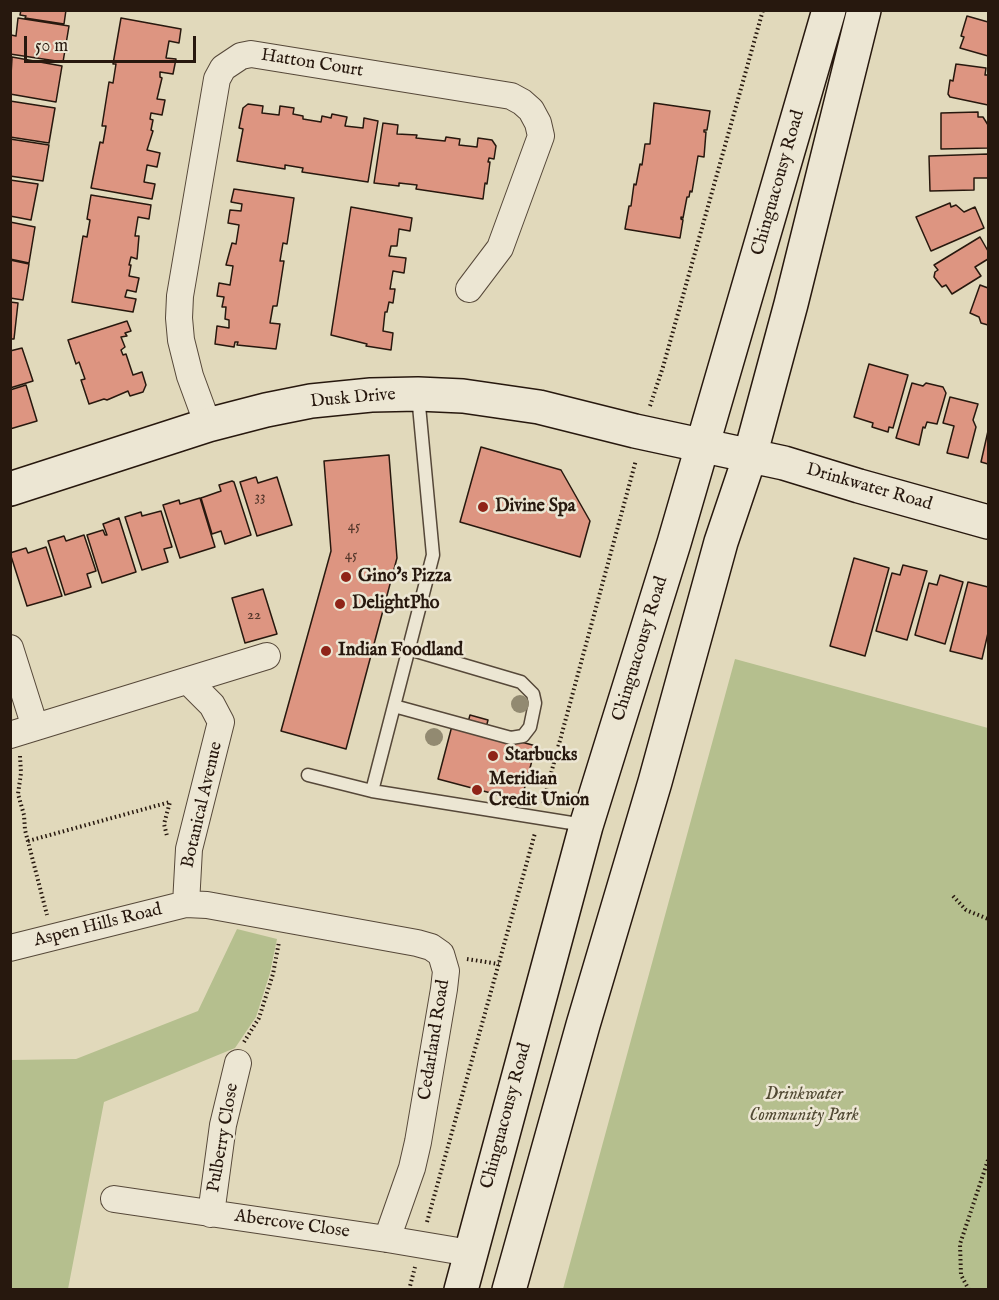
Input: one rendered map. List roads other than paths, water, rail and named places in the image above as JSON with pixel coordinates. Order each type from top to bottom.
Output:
[{"type":"main road","name":"Chinguacousy Road","points":[[461,1290],[586,826],[674,543],[829,10]]},
{"type":"main road","points":[[509,1290],[583,1025],[655,782],[721,542],[750,456],[791,304],[864,10]]},
{"type":"main road","name":"Dusk Drive","points":[[10,489],[208,425],[311,401],[372,395],[463,396],[530,405],[750,456]]},
{"type":"main road","name":"Drinkwater Road","points":[[750,456],[784,463],[988,522]]},
{"type":"street","name":"Hatton Court","points":[[208,425],[190,376],[182,340],[179,318],[180,296],[217,79],[223,68],[241,56],[251,54],[511,96],[531,110],[538,123],[541,136],[500,248],[469,289]]},
{"type":"street","points":[[10,648],[35,727]]},
{"type":"street","points":[[15,742],[35,727],[267,656]]},
{"type":"street","name":"Botanical Avenue","points":[[186,904],[189,849],[221,722],[212,705],[188,681]]},
{"type":"street","name":"Aspen Hills Road","points":[[10,948],[186,904]]},
{"type":"street","name":"Cedarland Road","points":[[186,904],[207,905],[417,943],[431,947],[441,954],[446,971],[444,989],[418,1142],[412,1168],[387,1239]]},
{"type":"street","name":"Pulberry Close","points":[[211,1214],[223,1125],[240,1053]]},
{"type":"street","name":"Abercove Close","points":[[114,1200],[470,1252]]},
{"type":"lane","points":[[372,791],[433,555],[418,394]]},
{"type":"lane","points":[[394,706],[511,738],[523,736],[530,727],[535,703],[533,694],[521,682],[409,649]]},
{"type":"lane","points":[[308,775],[372,791],[586,826]]},
{"type":"place","name":"Divine Spa","points":[[483,507]]},
{"type":"place","name":"Gino's Pizza","points":[[346,577]]},
{"type":"place","name":"DelightPho","points":[[340,604]]},
{"type":"place","name":"Indian Foodland","points":[[326,651]]},
{"type":"place","name":"Starbucks","points":[[493,756]]},
{"type":"place","name":"Meridian Credit Union","points":[[477,790]]},
{"type":"park label","name":"Drinkwater Community Park","points":[[804,1105]]}]
